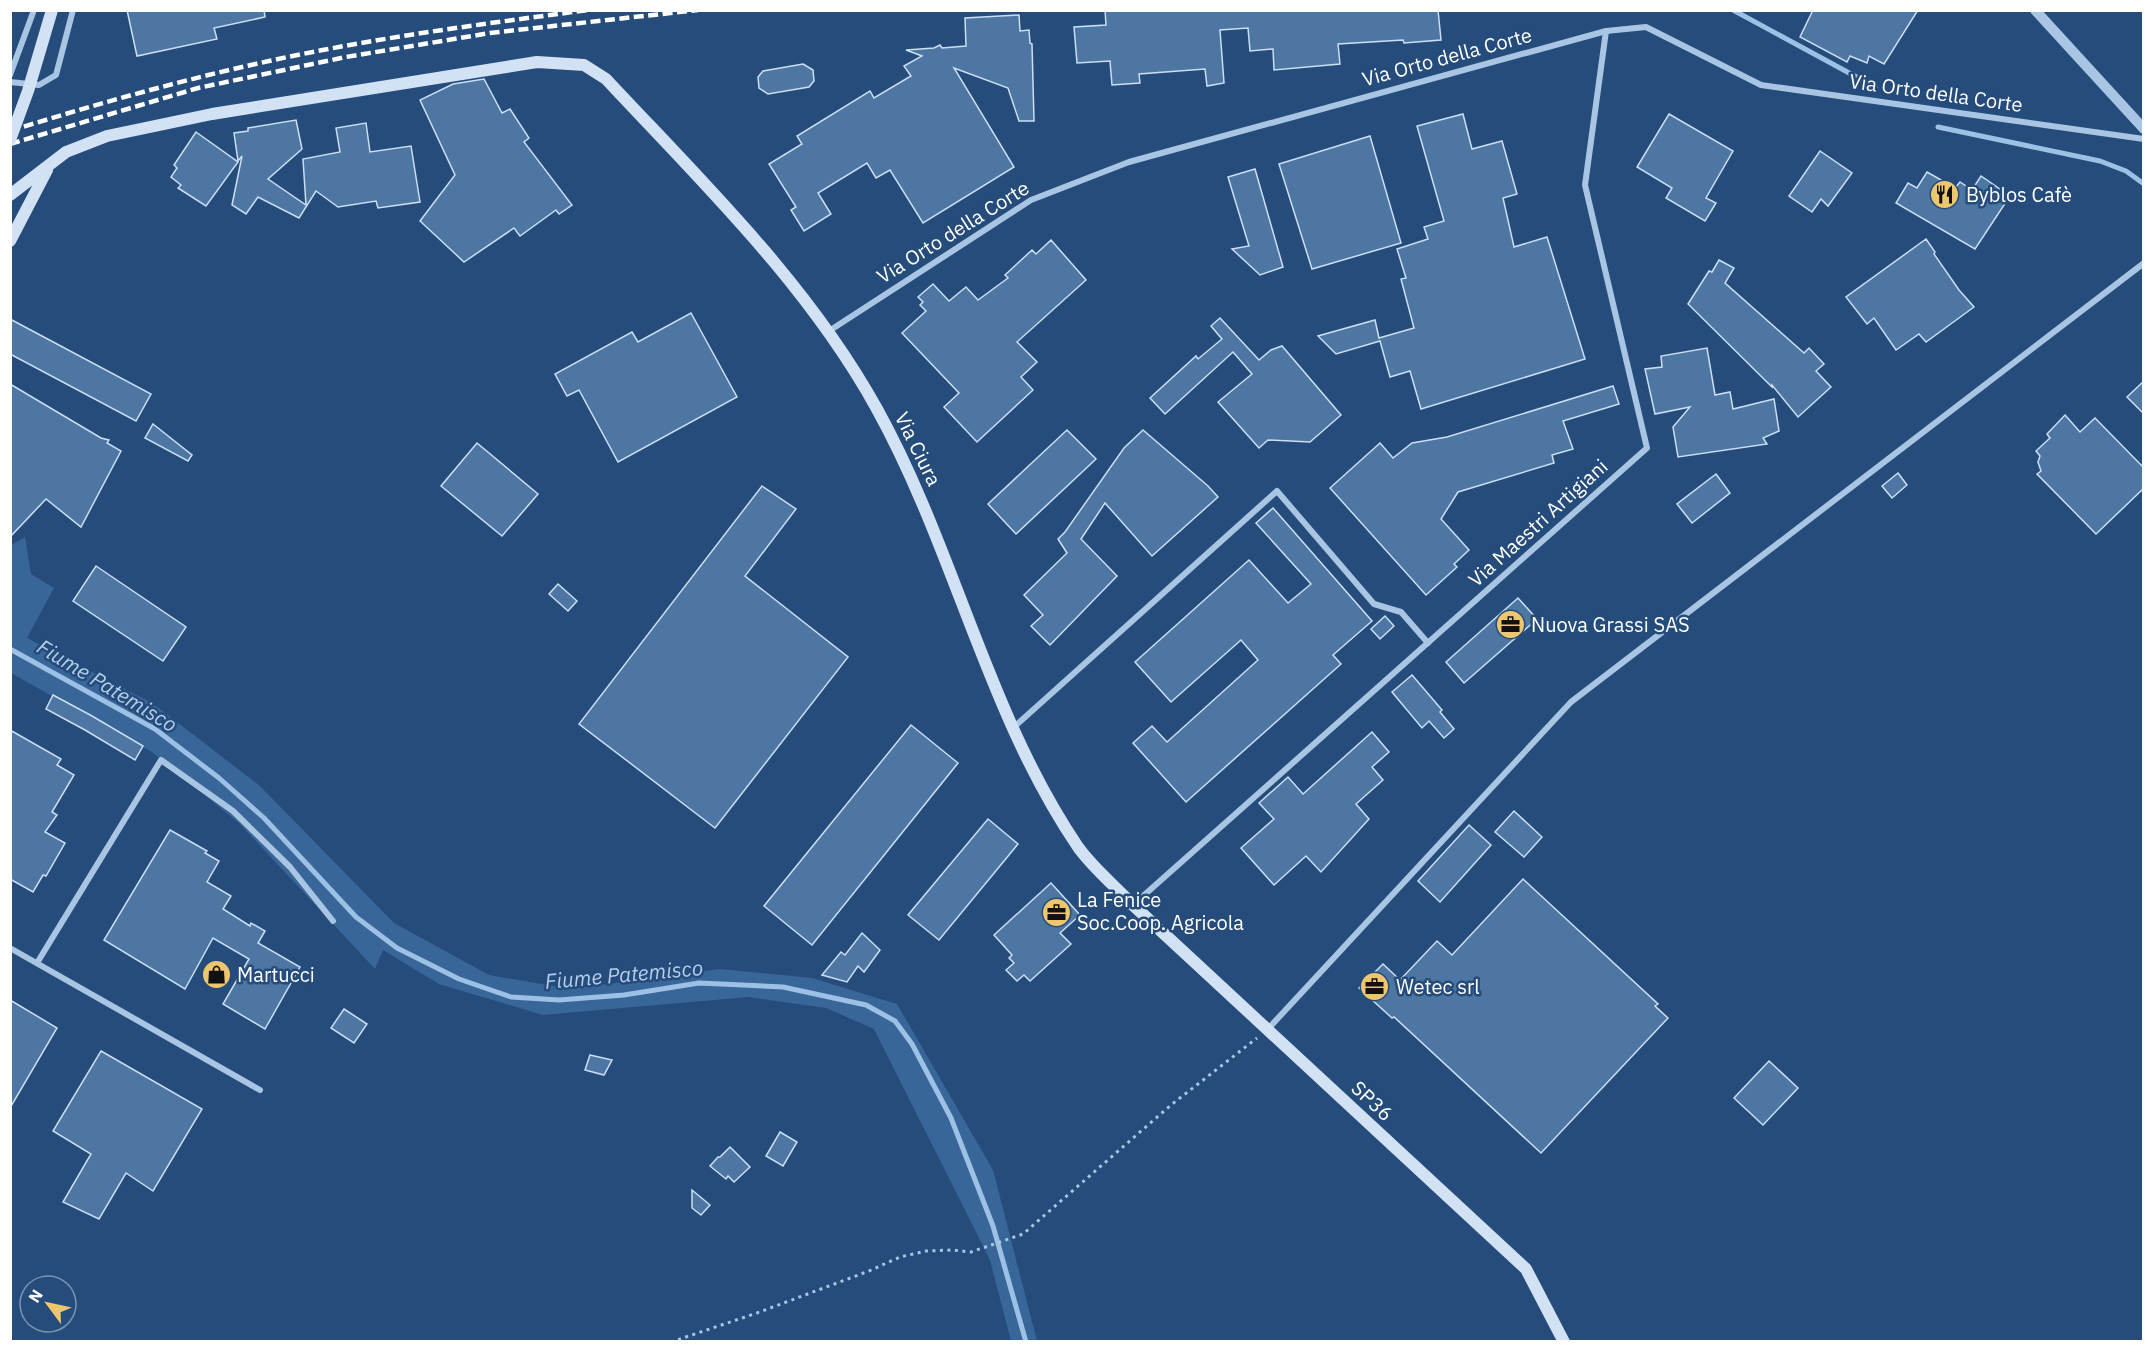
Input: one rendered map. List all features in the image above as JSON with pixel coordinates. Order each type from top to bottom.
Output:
[{"type":"main road","points":[[10,140],[28,91],[52,10]]},
{"type":"main road","name":"Via Ciura","points":[[48,167],[66,152],[107,136],[212,114],[537,62],[584,65],[606,79],[757,242],[829,331],[877,409],[919,493],[1013,729],[1042,788],[1080,849],[1133,905]]},
{"type":"main road","points":[[10,195],[48,167]]},
{"type":"main road","points":[[10,241],[48,167]]},
{"type":"main road","name":"SP36","points":[[1133,905],[1526,1269],[1564,1341]]},
{"type":"street","points":[[10,75],[34,10]]},
{"type":"street","points":[[10,82],[39,85],[56,75],[73,10]]},
{"type":"street","points":[[2035,10],[2144,129]]},
{"type":"street","name":"Via Orto della Corte","points":[[829,331],[1031,200],[1119,166],[1606,31],[1646,27],[1761,85],[2144,139]]},
{"type":"street","name":"Via Maestri Artigiani","points":[[1133,905],[1647,448],[1585,185],[1606,31]]},
{"type":"street","points":[[1266,1030],[1571,702],[2144,263]]},
{"type":"street","points":[[1013,729],[1277,491],[1374,604],[1401,612],[1428,643]]},
{"type":"street","points":[[37,963],[161,760],[233,811],[290,867],[333,921]]},
{"type":"street","points":[[10,948],[260,1090]]},
{"type":"path","points":[[671,1341],[768,1309],[900,1257],[926,1251],[971,1252],[1023,1234],[1171,1105],[1266,1030]]},
{"type":"shaded area","points":[[25,537],[31,574],[54,588],[27,638],[152,703],[259,785],[394,923],[489,975],[570,989],[720,969],[812,978],[897,1004],[993,1170],[1037,1341],[1011,1341],[990,1260],[874,1029],[826,1008],[748,997],[543,1015],[439,984],[383,950],[375,969],[239,823],[152,752],[11,673],[11,545]]},
{"type":"building","points":[[127,10],[264,10],[265,17],[214,28],[217,39],[137,56]]},
{"type":"building","points":[[1105,10],[1438,10],[1441,40],[1338,44],[1340,64],[1274,70],[1273,49],[1250,51],[1248,28],[1220,30],[1224,83],[1207,86],[1205,69],[1139,74],[1140,83],[1112,85],[1110,61],[1077,63],[1074,27],[1106,25]]},
{"type":"building","points":[[1813,10],[1918,10],[1884,64],[1869,56],[1867,63],[1850,56],[1847,62],[1800,37]]},
{"type":"building","points":[[1019,15],[1020,31],[1029,30],[1032,44],[1034,121],[1019,121],[1008,88],[954,68],[1014,167],[923,223],[890,170],[876,178],[867,163],[818,193],[831,214],[804,231],[791,210],[796,207],[769,164],[802,144],[797,136],[870,91],[874,98],[911,76],[904,66],[922,56],[906,50],[934,48],[940,45],[942,48],[966,46],[965,18]]},
{"type":"building","points":[[803,64],[813,70],[814,81],[809,87],[768,94],[759,88],[758,77],[763,71]]},
{"type":"building","points":[[484,79],[502,113],[510,109],[529,138],[524,142],[572,205],[559,214],[556,210],[520,236],[514,228],[464,262],[420,221],[455,175],[420,100],[453,84]]},
{"type":"building","points":[[1463,114],[1472,149],[1502,141],[1517,194],[1503,198],[1514,247],[1547,237],[1585,359],[1421,409],[1410,371],[1390,377],[1380,341],[1336,354],[1318,336],[1375,320],[1379,338],[1414,328],[1401,279],[1406,278],[1397,249],[1428,239],[1424,227],[1444,221],[1417,126]]},
{"type":"building","points":[[1669,114],[1733,151],[1706,198],[1716,203],[1705,221],[1666,198],[1672,188],[1637,167]]},
{"type":"building","points":[[296,120],[302,149],[268,179],[306,205],[303,159],[340,152],[336,128],[366,123],[370,152],[411,146],[420,202],[378,208],[376,201],[338,207],[316,191],[299,218],[258,197],[246,214],[232,205],[242,156],[238,161],[234,133],[248,131],[248,128]]},
{"type":"building","points":[[196,132],[238,162],[206,206],[178,188],[181,185],[171,177],[177,168],[174,165]]},
{"type":"building","points":[[1370,136],[1401,243],[1312,269],[1279,164]]},
{"type":"building","points":[[1820,151],[1852,173],[1828,206],[1821,199],[1812,212],[1789,196]]},
{"type":"building","points":[[1255,169],[1283,267],[1260,275],[1232,249],[1249,246],[1228,177]]},
{"type":"building","points":[[1927,172],[1955,188],[1960,182],[1972,190],[1981,176],[2010,196],[1975,249],[1896,203],[1908,183],[1917,188]]},
{"type":"building","points":[[1926,239],[1959,290],[1974,307],[1926,342],[1919,334],[1896,350],[1874,318],[1867,324],[1846,297]]},
{"type":"building","points":[[1051,240],[1086,280],[1017,342],[1037,362],[1021,377],[1033,390],[977,442],[944,407],[959,393],[902,333],[926,311],[920,305],[923,302],[918,297],[933,284],[949,301],[966,287],[978,300],[1008,278],[1005,275],[1032,250],[1036,254]]},
{"type":"building","points":[[1719,260],[1734,268],[1725,283],[1804,353],[1809,348],[1824,364],[1816,371],[1831,387],[1798,417],[1772,385],[1772,387],[1688,304],[1709,271],[1712,272]]},
{"type":"building","points":[[691,313],[737,397],[618,462],[579,390],[567,396],[555,374],[632,332],[638,342]]},
{"type":"building","points":[[1220,318],[1259,360],[1271,350],[1282,346],[1341,415],[1310,442],[1268,440],[1259,448],[1218,402],[1252,374],[1233,352],[1165,414],[1150,398],[1196,356],[1198,359],[1222,339],[1211,326]]},
{"type":"building","points":[[10,319],[151,394],[136,421],[10,354]]},
{"type":"building","points":[[1707,348],[1715,395],[1730,392],[1733,409],[1774,399],[1779,431],[1763,438],[1767,444],[1678,457],[1673,427],[1690,407],[1655,414],[1645,369],[1662,367],[1661,356]]},
{"type":"building","points":[[2144,381],[2144,414],[2127,397]]},
{"type":"building","points":[[10,384],[101,438],[109,440],[107,443],[121,451],[81,527],[46,499],[10,537]]},
{"type":"building","points":[[1613,386],[1619,404],[1563,421],[1573,449],[1552,455],[1554,463],[1458,492],[1441,519],[1469,550],[1454,564],[1457,567],[1426,595],[1330,488],[1380,443],[1393,458],[1412,443],[1447,437]]},
{"type":"building","points":[[2065,415],[2080,432],[2095,418],[2144,468],[2144,488],[2096,534],[2037,474],[2041,471],[2038,462],[2040,456],[2036,451],[2050,438],[2047,434]]},
{"type":"building","points":[[153,424],[192,455],[188,461],[145,438]]},
{"type":"building","points":[[1067,430],[1096,459],[1016,534],[988,504]]},
{"type":"building","points":[[1143,430],[1218,497],[1152,556],[1105,503],[1081,539],[1117,576],[1050,645],[1031,626],[1043,615],[1024,595],[1067,553],[1058,539],[1124,448]]},
{"type":"building","points":[[477,443],[538,494],[502,536],[441,486]]},
{"type":"building","points":[[1898,473],[1907,485],[1892,498],[1882,486]]},
{"type":"building","points":[[1716,474],[1730,493],[1692,523],[1677,504]]},
{"type":"building","points":[[762,486],[796,509],[745,576],[848,657],[715,828],[579,724]]},
{"type":"building","points":[[1273,508],[1372,621],[1333,655],[1341,664],[1186,802],[1133,743],[1152,726],[1167,742],[1258,660],[1241,640],[1171,702],[1135,662],[1249,560],[1288,603],[1311,584],[1256,523]]},
{"type":"building","points":[[96,566],[186,627],[163,661],[73,601]]},
{"type":"building","points":[[558,584],[577,601],[568,611],[549,594]]},
{"type":"building","points":[[1518,598],[1537,619],[1464,683],[1446,662]]},
{"type":"building","points":[[1385,616],[1394,626],[1380,639],[1371,629]]},
{"type":"building","points":[[1412,675],[1442,710],[1440,712],[1454,729],[1444,738],[1429,721],[1422,728],[1392,692]]},
{"type":"building","points":[[53,695],[143,746],[135,760],[46,709]]},
{"type":"building","points":[[911,725],[958,763],[812,945],[764,906]]},
{"type":"building","points":[[10,730],[61,759],[57,765],[74,775],[52,812],[57,815],[45,832],[65,843],[46,876],[43,875],[33,892],[10,879]]},
{"type":"building","points":[[1372,732],[1389,752],[1372,767],[1383,780],[1356,804],[1369,819],[1321,872],[1306,856],[1274,885],[1241,848],[1274,819],[1259,803],[1288,777],[1303,794]]},
{"type":"building","points":[[1514,811],[1542,837],[1524,857],[1495,832]]},
{"type":"building","points":[[988,819],[1018,844],[939,940],[908,915]]},
{"type":"building","points":[[1469,825],[1491,845],[1440,902],[1418,881]]},
{"type":"building","points":[[170,830],[207,851],[205,853],[219,861],[207,882],[231,896],[223,909],[250,926],[251,923],[265,931],[258,943],[300,967],[265,1029],[223,1004],[249,959],[213,938],[185,989],[104,940]]},
{"type":"building","points":[[1523,879],[1658,1004],[1655,1006],[1668,1018],[1541,1153],[1394,1017],[1392,1018],[1359,988],[1383,964],[1400,980],[1437,941],[1452,955]]},
{"type":"building","points":[[1051,883],[1080,915],[1060,933],[1071,944],[1030,981],[1024,975],[1017,981],[1006,970],[1014,963],[1009,958],[1012,955],[994,935]]},
{"type":"building","points":[[862,933],[880,950],[864,972],[858,966],[847,982],[822,975],[841,952],[845,955]]},
{"type":"building","points":[[10,1000],[57,1028],[10,1108]]},
{"type":"building","points":[[344,1009],[367,1024],[354,1043],[331,1028]]},
{"type":"building","points":[[101,1051],[202,1109],[153,1191],[126,1173],[99,1219],[63,1202],[91,1154],[53,1131]]},
{"type":"building","points":[[590,1055],[612,1060],[604,1075],[585,1070]]},
{"type":"building","points":[[1769,1061],[1798,1088],[1763,1125],[1734,1098]]},
{"type":"building","points":[[780,1132],[797,1142],[783,1166],[766,1156]]},
{"type":"building","points":[[730,1147],[750,1167],[734,1182],[728,1176],[726,1179],[710,1166]]},
{"type":"building","points":[[692,1190],[710,1205],[701,1215],[692,1208]]},
{"type":"waterway","points":[[1733,10],[1875,87]]},
{"type":"waterway","points":[[1938,127],[2100,161],[2126,171],[2144,184]]},
{"type":"waterway","name":"Fiume Patemisco","points":[[10,649],[155,729],[219,778],[264,818],[356,917],[397,948],[459,979],[511,997],[559,1000],[624,995],[699,983],[783,987],[866,1005],[895,1021],[912,1044],[951,1118],[993,1226],[1026,1342]]},
{"type":"railway","points":[[10,131],[139,93],[269,61],[388,38],[588,10]]},
{"type":"railway","points":[[10,144],[198,88],[346,57],[490,33],[698,10]]},
{"type":"place","name":"Byblos Cafè","points":[[1945,195]]},
{"type":"place","name":"Nuova Grassi SAS","points":[[1510,625]]},
{"type":"place","name":"La Fenice Soc.Coop. Agricola","points":[[1056,912]]},
{"type":"place","name":"Martucci","points":[[216,975]]},
{"type":"place","name":"Wetec srl","points":[[1375,987]]}]
